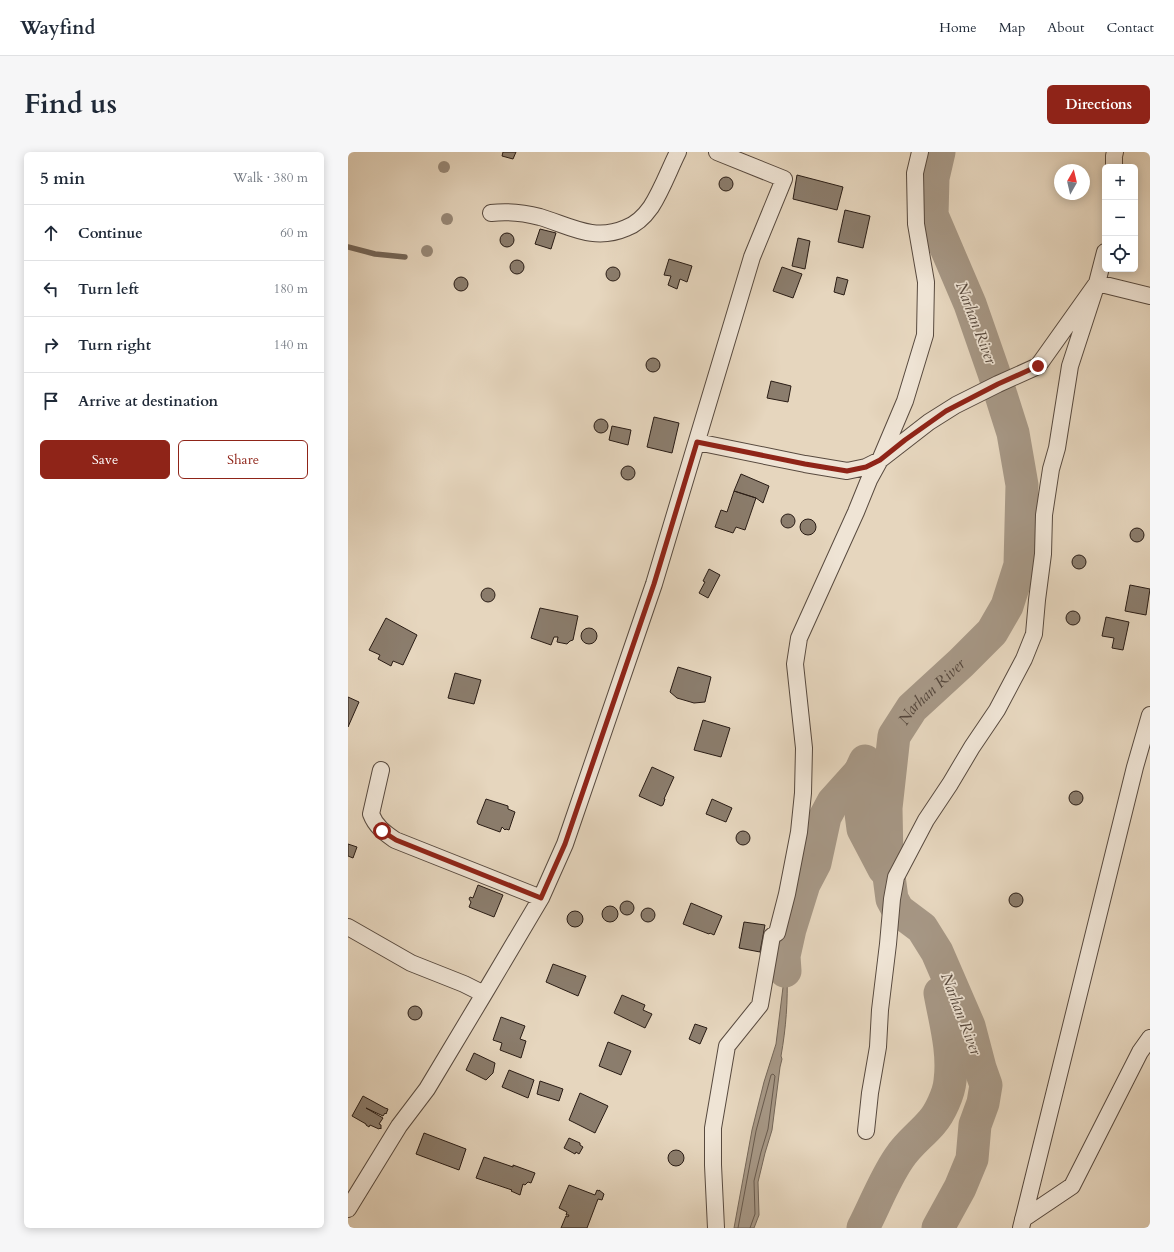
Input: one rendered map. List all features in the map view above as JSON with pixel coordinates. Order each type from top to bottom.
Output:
[{"type":"street","points":[[491,213],[513,213],[539,217],[588,233],[604,234],[617,232],[635,224],[651,206],[678,152]]},
{"type":"street","points":[[348,1209],[399,1126],[427,1090],[541,898],[565,844],[654,584],[752,257],[784,179],[717,152]]},
{"type":"street","points":[[716,1228],[713,1128],[727,1046],[760,1005],[772,936],[777,933],[788,894],[799,832],[803,793],[804,748],[795,664],[799,638],[880,460],[905,401],[925,335],[926,282],[916,224],[915,173],[920,152]]},
{"type":"street","points":[[1114,164],[1115,152]]},
{"type":"street","points":[[866,1131],[870,1093],[878,1047],[880,1010],[892,899],[896,877],[926,820],[997,710],[1024,659],[1034,634],[1036,600],[1043,554],[1044,515],[1051,469],[1057,448],[1070,366],[1102,264]]},
{"type":"street","points":[[697,442],[847,471],[866,467],[880,460],[946,411],[998,384],[1038,366],[1097,283]]},
{"type":"street","points":[[1097,283],[1150,296]]},
{"type":"street","points":[[1022,1224],[1135,767],[1150,715]]},
{"type":"street","points":[[381,770],[371,814],[373,820],[382,831],[396,840],[541,898]]},
{"type":"street","points":[[348,926],[411,963],[464,984],[484,994]]},
{"type":"street","points":[[1022,1224],[1072,1186],[1140,1052],[1150,1038]]},
{"type":"water","points":[[785,971],[787,973],[787,1004],[781,1056],[782,1059],[772,1130],[758,1182],[759,1215],[754,1228],[734,1228],[752,1130],[764,1082],[776,1044]]},
{"type":"building","points":[[503,152],[516,152],[513,159],[502,156]]},
{"type":"building","points":[[797,175],[843,187],[837,210],[793,199]]},
{"type":"building","points":[[723,177],[729,177],[733,181],[733,187],[729,191],[723,191],[719,187],[719,181]]},
{"type":"building","points":[[845,210],[870,216],[863,248],[838,242]]},
{"type":"building","points":[[540,229],[556,233],[551,249],[535,244]]},
{"type":"building","points":[[504,233],[510,233],[514,237],[514,243],[510,247],[504,247],[500,243],[500,237]]},
{"type":"building","points":[[798,238],[810,241],[805,269],[792,266]]},
{"type":"building","points":[[669,259],[692,266],[687,282],[680,279],[677,289],[668,285],[671,276],[664,275]]},
{"type":"building","points":[[514,260],[520,260],[524,264],[524,270],[520,274],[514,274],[510,270],[510,264]]},
{"type":"building","points":[[610,267],[616,267],[620,271],[620,277],[616,281],[610,281],[606,277],[606,271]]},
{"type":"building","points":[[782,267],[802,274],[793,298],[773,291]]},
{"type":"building","points":[[458,277],[464,277],[468,281],[468,287],[464,291],[458,291],[454,287],[454,281]]},
{"type":"building","points":[[837,277],[848,280],[844,295],[834,292]]},
{"type":"building","points":[[650,358],[656,358],[660,362],[660,368],[656,372],[650,372],[646,368],[646,362]]},
{"type":"building","points":[[771,381],[791,386],[788,402],[767,398]]},
{"type":"building","points":[[654,417],[679,423],[672,453],[647,447]]},
{"type":"building","points":[[598,419],[604,419],[608,423],[608,429],[604,433],[598,433],[594,429],[594,423]]},
{"type":"building","points":[[612,426],[631,430],[628,445],[609,440]]},
{"type":"building","points":[[625,466],[631,466],[635,470],[635,476],[631,480],[625,480],[621,476],[621,470]]},
{"type":"building","points":[[741,474],[769,486],[763,503],[756,498],[734,491]]},
{"type":"building","points":[[734,491],[756,498],[745,530],[736,527],[733,533],[715,527],[721,510],[727,512]]},
{"type":"building","points":[[785,514],[791,514],[795,518],[795,524],[791,528],[785,528],[781,524],[781,518]]},
{"type":"building","points":[[808,519],[815,524],[816,527],[811,534],[808,535],[801,530],[800,527],[805,520]]},
{"type":"building","points":[[1134,528],[1140,528],[1144,532],[1144,538],[1140,542],[1134,542],[1130,538],[1130,532]]},
{"type":"building","points":[[1076,555],[1082,555],[1086,559],[1086,565],[1082,569],[1076,569],[1072,565],[1072,559]]},
{"type":"building","points":[[709,569],[720,575],[708,598],[699,593],[705,582],[703,581]]},
{"type":"building","points":[[1130,585],[1150,589],[1146,615],[1125,611]]},
{"type":"building","points":[[485,588],[491,588],[495,592],[495,598],[491,602],[485,602],[481,598],[481,592]]},
{"type":"building","points":[[540,608],[578,616],[573,640],[567,644],[557,642],[558,637],[554,637],[551,645],[531,638]]},
{"type":"building","points":[[1070,611],[1076,611],[1080,615],[1080,621],[1076,625],[1070,625],[1066,621],[1066,615]]},
{"type":"building","points":[[1106,617],[1129,622],[1123,650],[1112,648],[1114,638],[1102,636]]},
{"type":"building","points":[[386,618],[417,635],[403,665],[393,661],[391,666],[378,659],[380,655],[369,650]]},
{"type":"building","points":[[589,628],[596,633],[597,636],[592,643],[589,644],[582,639],[581,636],[586,629]]},
{"type":"building","points":[[678,667],[711,677],[705,702],[694,703],[677,698],[670,692]]},
{"type":"building","points":[[455,673],[481,680],[474,704],[448,698]]},
{"type":"building","points":[[348,697],[359,702],[348,727]]},
{"type":"building","points":[[703,720],[730,728],[721,757],[694,750]]},
{"type":"building","points":[[652,767],[674,777],[664,799],[663,805],[661,806],[639,796]]},
{"type":"building","points":[[1073,791],[1079,791],[1083,795],[1083,801],[1079,805],[1073,805],[1069,801],[1069,795]]},
{"type":"building","points":[[486,799],[508,806],[508,809],[515,812],[509,830],[505,830],[502,827],[500,832],[478,824],[477,822]]},
{"type":"building","points":[[712,799],[732,808],[726,822],[706,814]]},
{"type":"building","points":[[740,831],[746,831],[750,835],[750,841],[746,845],[740,845],[736,841],[736,835]]},
{"type":"building","points":[[348,844],[357,847],[353,858],[348,856]]},
{"type":"building","points":[[478,885],[503,895],[494,917],[469,907],[471,902],[469,899],[470,897],[473,898]]},
{"type":"building","points":[[1013,893],[1019,893],[1023,897],[1023,903],[1019,907],[1013,907],[1009,903],[1009,897]]},
{"type":"building","points":[[624,901],[630,901],[634,905],[634,911],[630,915],[624,915],[620,911],[620,905]]},
{"type":"building","points":[[691,903],[722,916],[714,935],[683,924]]},
{"type":"building","points":[[610,906],[617,911],[618,914],[613,921],[610,922],[603,917],[602,914],[607,907]]},
{"type":"building","points":[[645,908],[651,908],[655,912],[655,918],[651,922],[645,922],[641,918],[641,912]]},
{"type":"building","points":[[575,911],[582,916],[583,919],[578,926],[575,927],[568,922],[567,919],[572,912]]},
{"type":"building","points":[[744,922],[765,925],[760,952],[739,948]]},
{"type":"building","points":[[553,964],[586,976],[578,996],[546,982]]},
{"type":"building","points":[[622,995],[645,1005],[643,1010],[652,1014],[645,1028],[614,1013]]},
{"type":"building","points":[[412,1006],[418,1006],[422,1010],[422,1016],[418,1020],[412,1020],[408,1016],[408,1010]]},
{"type":"building","points":[[501,1017],[525,1026],[520,1039],[526,1041],[521,1058],[500,1050],[502,1043],[493,1040]]},
{"type":"building","points":[[695,1024],[707,1028],[700,1044],[689,1039]]},
{"type":"building","points":[[608,1042],[631,1051],[621,1075],[599,1066]]},
{"type":"building","points":[[474,1053],[495,1063],[493,1073],[486,1080],[466,1070]]},
{"type":"building","points":[[509,1070],[534,1080],[528,1098],[502,1087]]},
{"type":"building","points":[[540,1081],[563,1089],[559,1101],[537,1094]]},
{"type":"building","points":[[580,1093],[608,1106],[595,1133],[569,1120]]},
{"type":"building","points":[[363,1096],[388,1109],[386,1114],[385,1113],[383,1116],[366,1108],[383,1118],[379,1124],[381,1125],[381,1129],[370,1125],[369,1127],[352,1116]]},
{"type":"building","points":[[424,1133],[466,1149],[459,1170],[416,1154]]},
{"type":"building","points":[[569,1138],[580,1143],[583,1147],[579,1154],[576,1152],[575,1154],[564,1148]]},
{"type":"building","points":[[673,1150],[679,1150],[684,1155],[682,1164],[679,1166],[673,1166],[668,1161],[668,1155]]},
{"type":"building","points":[[484,1157],[535,1173],[531,1183],[528,1182],[525,1185],[523,1184],[520,1195],[511,1191],[512,1190],[476,1178]]},
{"type":"building","points":[[569,1185],[595,1195],[597,1190],[604,1194],[602,1200],[598,1199],[587,1228],[561,1228],[566,1216],[568,1217],[569,1215],[566,1215],[567,1212],[559,1208]]},
{"type":"waterway","name":"Narhan River","points":[[938,1228],[960,1188],[972,1159],[975,1125],[983,1103],[986,1085],[969,1026],[937,952],[922,928],[898,910],[892,899],[887,861],[886,808],[894,736],[912,708],[992,632],[1007,606],[1020,565],[1022,485],[1013,433],[994,373],[970,304],[932,215],[933,178],[939,152]]},
{"type":"waterway","points":[[348,247],[375,254],[405,257]]},
{"type":"waterway","points":[[865,761],[860,772],[858,790],[863,829],[884,869]]},
{"type":"waterway","name":"Narhan River","points":[[785,971],[784,956],[790,929],[804,884],[815,863],[825,817],[833,802],[860,772]]},
{"type":"waterway","points":[[863,1228],[894,1166],[907,1148],[935,1118],[948,1091],[951,1059],[940,993]]},
{"type":"route","points":[[382,831],[396,840],[541,898],[565,844],[654,584],[697,442],[847,471],[866,467],[880,460],[929,422],[956,405],[1038,366]]}]
